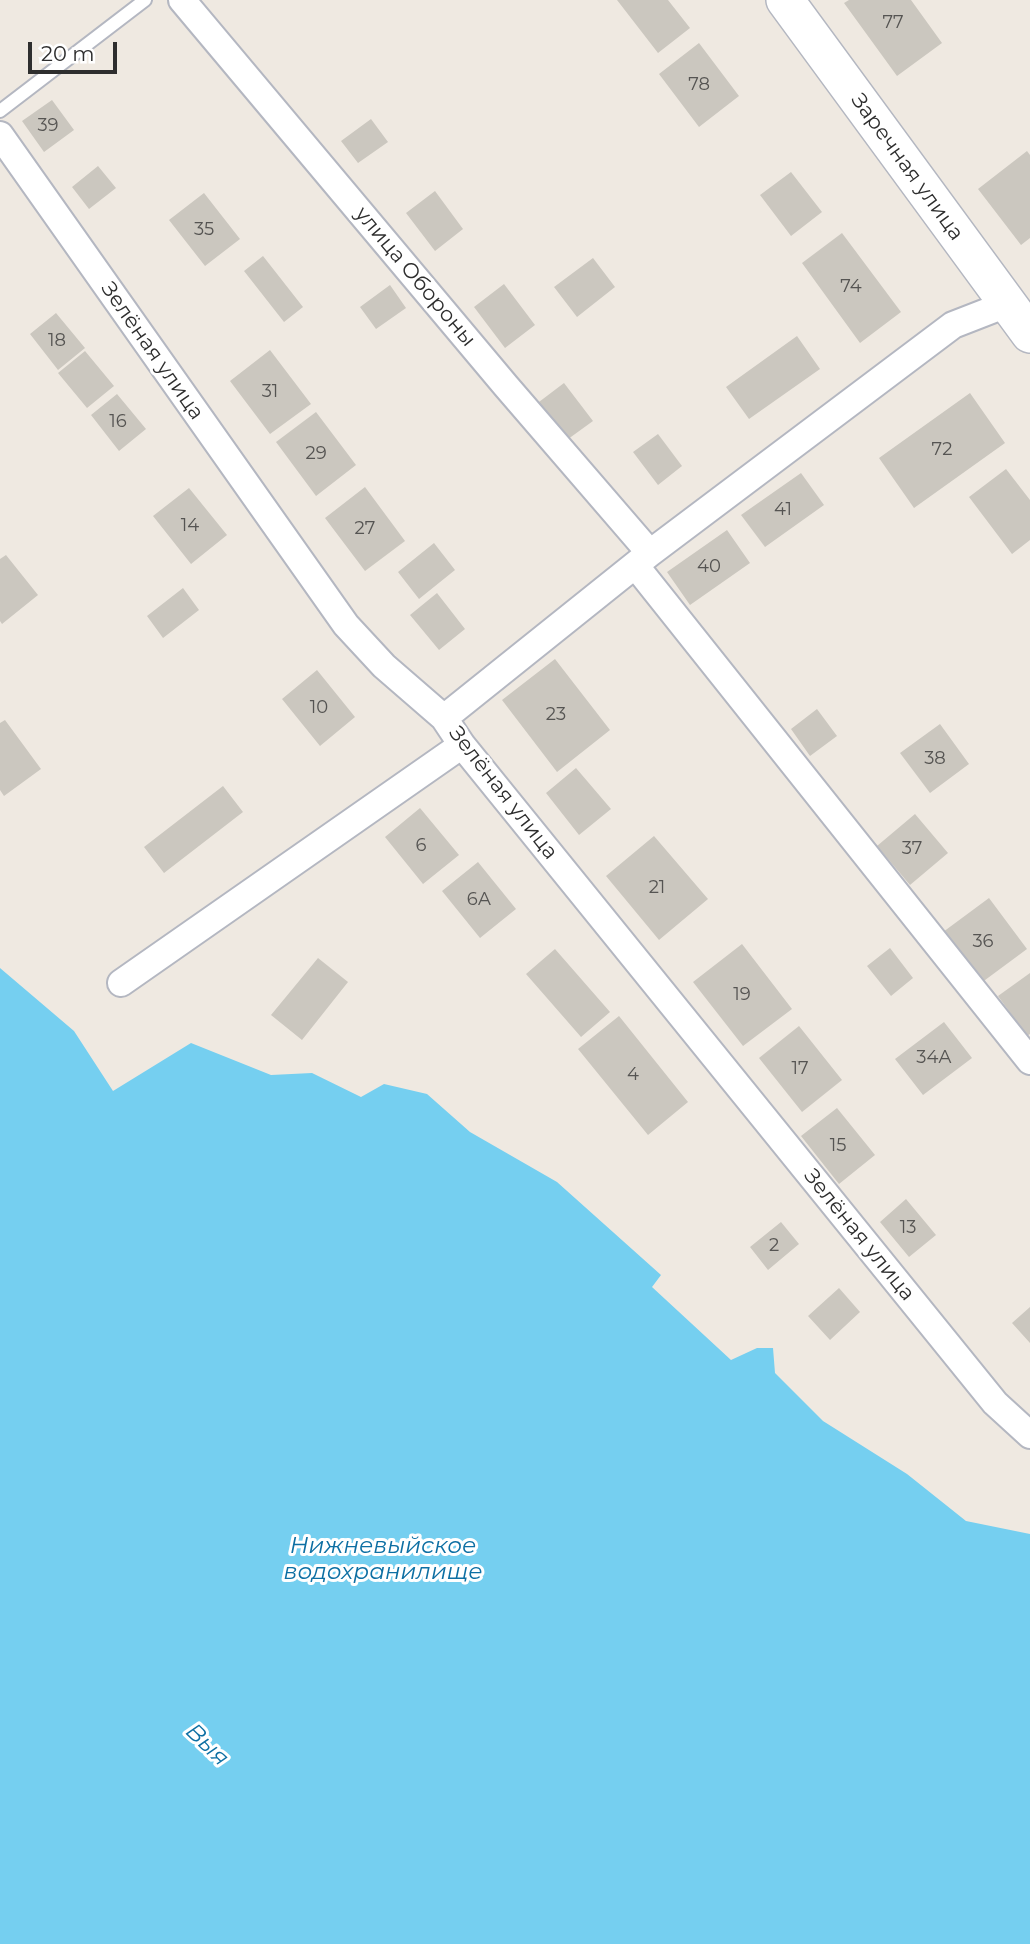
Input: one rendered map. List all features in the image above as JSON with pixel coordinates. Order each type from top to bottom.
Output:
[{"type":"street","name":"улица Обороны","points":[[182,0],[497,375],[1030,1061]]},
{"type":"street","name":"Заречная улица","points":[[785,0],[1030,334]]},
{"type":"street","name":"Зелёная улица","points":[[0,135],[346,625],[384,666],[444,718],[462,745],[995,1402],[1030,1435]]},
{"type":"street","points":[[444,718],[642,559],[953,326],[1007,304]]},
{"type":"street","points":[[121,983],[462,745]]},
{"type":"lane","points":[[0,111],[145,0]]},
{"type":"water","name":"Нижневыйское водохранилище","points":[[0,968],[74,1031],[113,1091],[191,1043],[271,1075],[312,1073],[361,1097],[384,1084],[427,1094],[470,1132],[557,1182],[661,1275],[652,1287],[731,1360],[757,1348],[773,1348],[775,1373],[823,1421],[907,1474],[966,1521],[1030,1534],[1030,1944],[0,1944]]},
{"type":"building","points":[[617,0],[668,0],[690,28],[658,53]]},
{"type":"building","points":[[849,0],[911,0],[942,43],[897,76],[844,3]]},
{"type":"building","points":[[699,43],[739,96],[699,127],[659,74]]},
{"type":"building","points":[[52,100],[74,130],[44,152],[22,121]]},
{"type":"building","points":[[371,119],[388,142],[358,163],[341,141]]},
{"type":"building","points":[[1027,151],[1030,155],[1030,238],[1021,245],[978,189]]},
{"type":"building","points":[[98,166],[116,188],[89,209],[72,187]]},
{"type":"building","points":[[791,172],[822,212],[791,236],[760,195]]},
{"type":"building","points":[[435,191],[463,229],[435,251],[406,213]]},
{"type":"building","points":[[204,193],[240,239],[205,266],[169,220]]},
{"type":"building","points":[[842,233],[901,312],[860,343],[802,263]]},
{"type":"building","points":[[263,256],[303,307],[284,322],[244,271]]},
{"type":"building","points":[[593,258],[615,287],[577,317],[554,287]]},
{"type":"building","points":[[504,284],[535,325],[505,348],[474,307]]},
{"type":"building","points":[[390,285],[406,308],[376,329],[360,307]]},
{"type":"building","points":[[56,313],[85,348],[58,370],[30,334]]},
{"type":"building","points":[[797,336],[820,369],[749,419],[726,387]]},
{"type":"building","points":[[270,350],[311,404],[270,434],[230,381]]},
{"type":"building","points":[[85,351],[114,386],[87,408],[58,373]]},
{"type":"building","points":[[564,383],[593,421],[564,442],[535,405]]},
{"type":"building","points":[[970,393],[1005,443],[914,508],[879,458]]},
{"type":"building","points":[[117,394],[146,429],[119,451],[91,415]]},
{"type":"building","points":[[316,412],[356,465],[316,496],[276,442]]},
{"type":"building","points":[[658,434],[682,466],[658,485],[633,452]]},
{"type":"building","points":[[1006,469],[1030,500],[1030,540],[1012,554],[969,497]]},
{"type":"building","points":[[801,473],[824,505],[765,547],[741,515]]},
{"type":"building","points":[[365,487],[405,541],[365,571],[325,518]]},
{"type":"building","points":[[189,488],[227,535],[191,564],[153,516]]},
{"type":"building","points":[[727,530],[750,563],[690,605],[667,572]]},
{"type":"building","points":[[434,543],[455,570],[419,599],[398,572]]},
{"type":"building","points":[[6,555],[38,595],[2,624],[0,559]]},
{"type":"building","points":[[183,588],[199,610],[163,638],[147,616]]},
{"type":"building","points":[[437,593],[465,629],[439,650],[410,615]]},
{"type":"building","points":[[555,659],[610,730],[557,772],[502,700]]},
{"type":"building","points":[[317,670],[355,717],[320,746],[282,699]]},
{"type":"building","points":[[817,709],[837,736],[810,756],[791,729]]},
{"type":"building","points":[[5,720],[41,769],[4,796],[0,790],[0,723]]},
{"type":"building","points":[[940,724],[969,764],[930,793],[900,753]]},
{"type":"building","points":[[576,768],[611,809],[579,835],[546,793]]},
{"type":"building","points":[[223,786],[243,812],[164,873],[144,847]]},
{"type":"building","points":[[420,808],[459,855],[423,884],[385,837]]},
{"type":"building","points":[[915,814],[948,853],[910,885],[877,846]]},
{"type":"building","points":[[654,836],[708,899],[659,940],[606,876]]},
{"type":"building","points":[[478,862],[516,909],[480,938],[442,891]]},
{"type":"building","points":[[989,898],[1027,949],[977,986],[939,935]]},
{"type":"building","points":[[742,944],[792,1009],[743,1046],[693,982]]},
{"type":"building","points":[[890,948],[913,978],[891,996],[867,966]]},
{"type":"building","points":[[555,949],[610,1012],[581,1037],[526,974]]},
{"type":"building","points":[[318,958],[348,982],[302,1040],[271,1015]]},
{"type":"building","points":[[1030,973],[1030,1034],[1027,1036],[998,996]]},
{"type":"building","points":[[619,1016],[688,1102],[648,1135],[578,1049]]},
{"type":"building","points":[[944,1022],[972,1058],[923,1095],[895,1059]]},
{"type":"building","points":[[799,1026],[842,1080],[802,1112],[759,1058]]},
{"type":"building","points":[[837,1108],[875,1155],[839,1184],[801,1136]]},
{"type":"building","points":[[906,1199],[936,1235],[909,1257],[880,1222]]},
{"type":"building","points":[[781,1222],[799,1244],[768,1270],[750,1247]]},
{"type":"building","points":[[839,1288],[860,1312],[830,1340],[808,1316]]},
{"type":"building","points":[[1030,1307],[1030,1343],[1012,1323]]},
{"type":"water label","name":"Выя","points":[[207,1745]]}]
